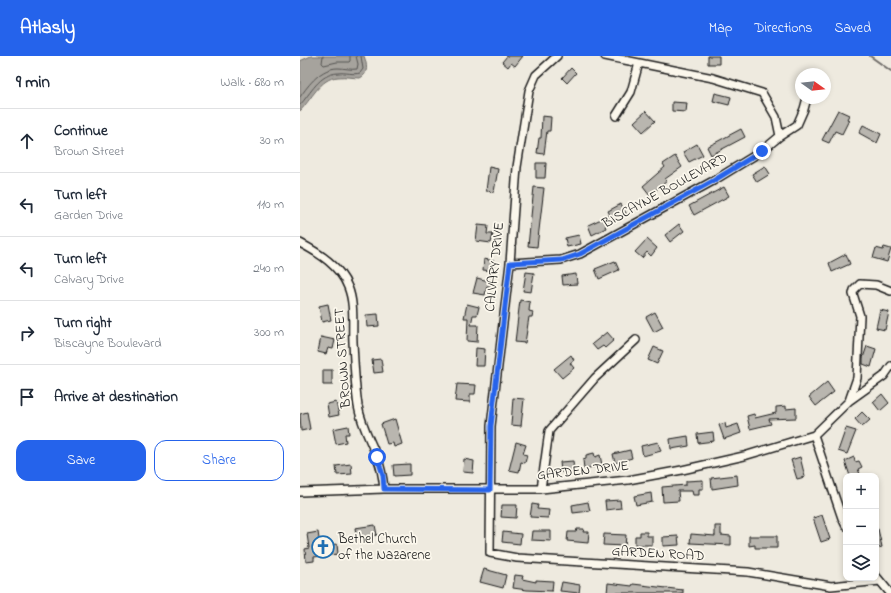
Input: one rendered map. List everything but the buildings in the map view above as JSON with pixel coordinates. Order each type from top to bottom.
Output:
[{"type":"street","points":[[606,56],[713,78],[762,93],[776,117],[780,136]]},
{"type":"street","name":"CALVARY DRIVE","points":[[490,490],[491,426],[510,263],[517,167],[529,91],[536,75],[556,57]]},
{"type":"street","points":[[616,116],[631,92],[639,63]]},
{"type":"street","name":"BISCAYNE BOULEVARD","points":[[510,263],[562,260],[580,254],[713,181],[762,151],[780,136],[797,125],[805,104]]},
{"type":"street","name":"BROWN STREET","points":[[300,243],[332,263],[348,287],[352,300],[353,342],[358,406],[363,426],[377,457],[383,475],[384,489]]},
{"type":"street","name":"GARDEN DRIVE","points":[[849,401],[857,378],[860,316],[854,290],[860,284],[876,285],[891,291]]},
{"type":"street","points":[[541,489],[549,432],[595,378],[636,340]]},
{"type":"street","name":"GARDEN DRIVE","points":[[300,492],[384,489],[541,489],[628,480],[682,470],[751,455],[814,435],[849,401],[884,376],[891,366]]},
{"type":"street","points":[[814,435],[843,520]]},
{"type":"street","name":"GARDEN ROAD","points":[[490,490],[490,554],[517,558],[748,572],[831,586],[860,581]]},
{"type":"street","points":[[879,579],[890,593]]},
{"type":"water","points":[[311,56],[364,56],[366,71],[360,78],[338,77],[326,81],[316,90],[300,111],[300,61]]},
{"type":"waterway","points":[[870,56],[891,71]]},
{"type":"place","name":"Bethel Church of the Nazarene","points":[[323,547]]},
{"type":"route","points":[[377,457],[383,475],[384,489],[490,490],[491,426],[497,363],[510,263],[562,260],[580,254],[713,181],[762,151]]}]
